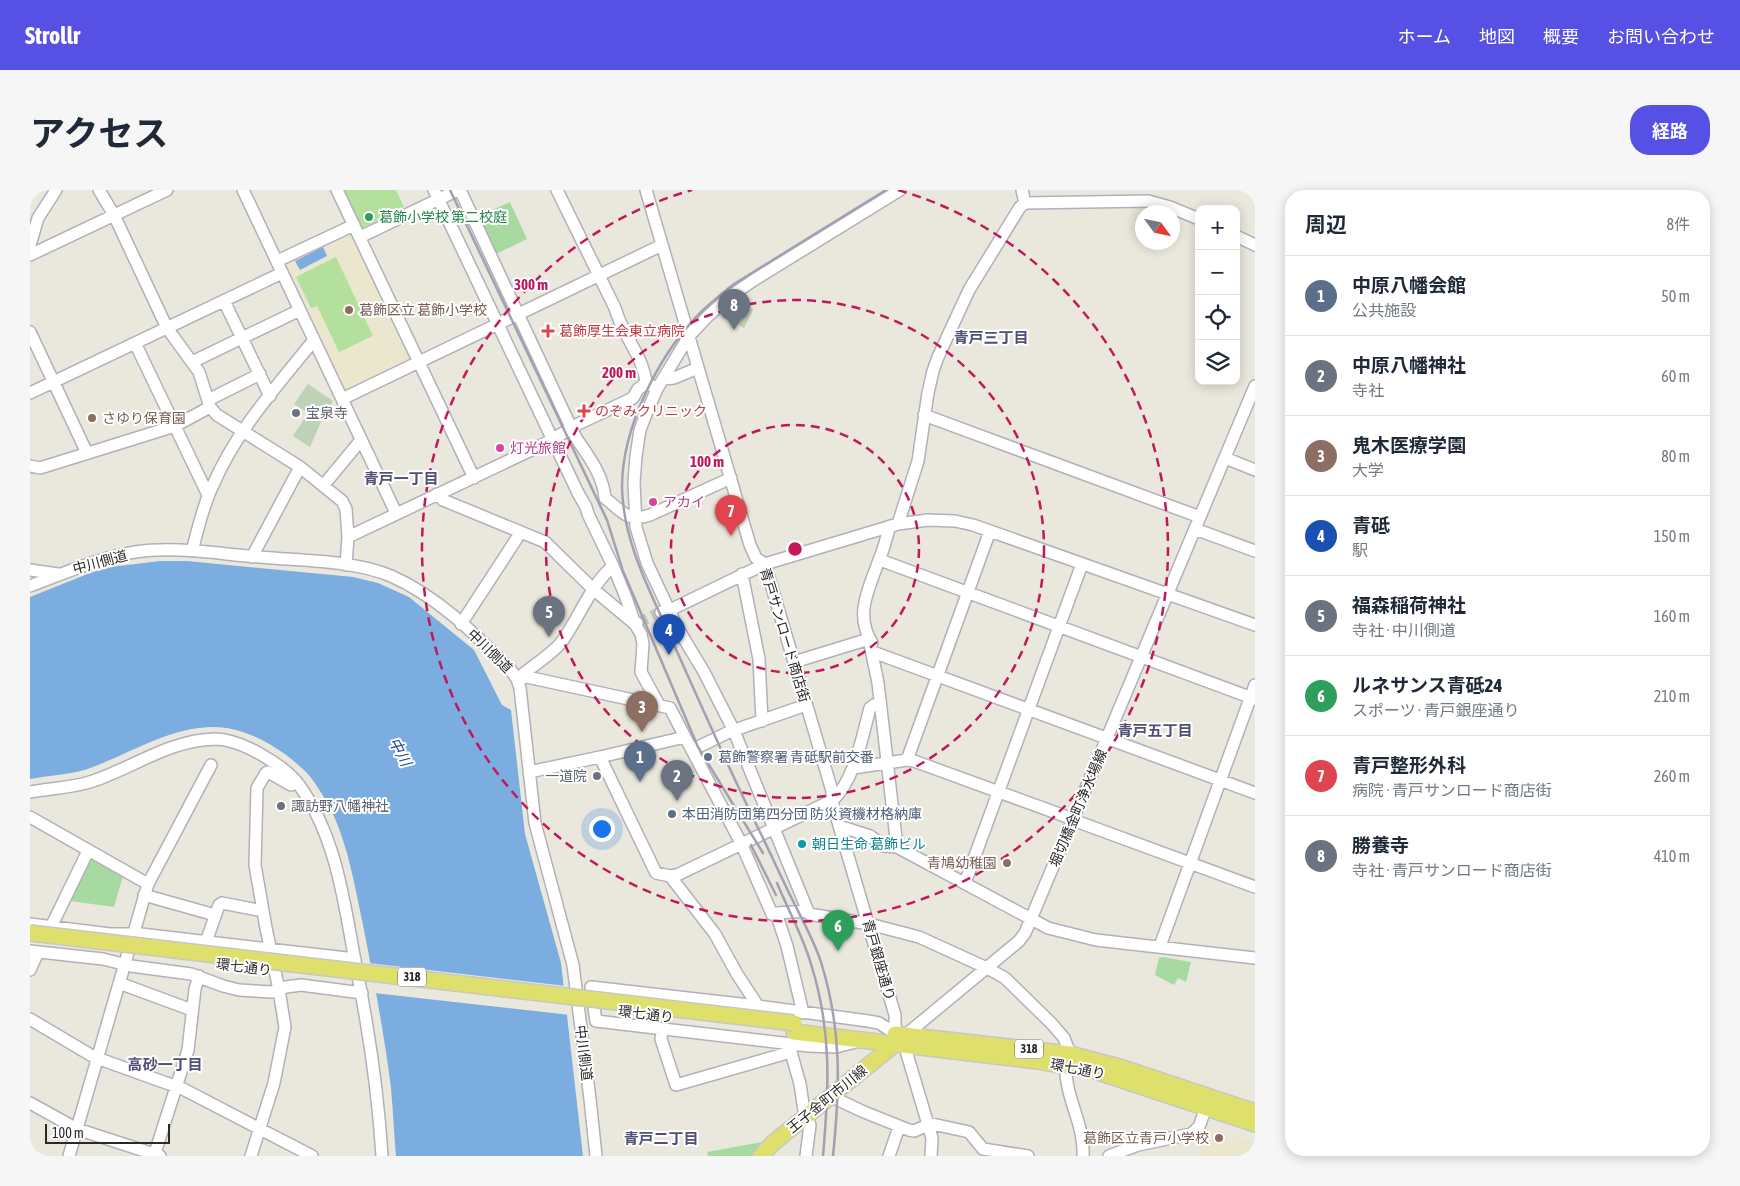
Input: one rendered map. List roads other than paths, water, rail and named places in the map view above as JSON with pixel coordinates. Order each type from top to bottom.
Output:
[{"type":"main road","name":"環七通り","points":[[30,933],[794,1033],[901,1039],[1123,1068],[1255,1112]]},
{"type":"main road","name":"環七通り","points":[[33,948],[862,1041],[901,1039]]},
{"type":"main road","name":"王子金町市川線","points":[[760,1156],[773,1143],[901,1039]]},
{"type":"main road","name":"環七通り","points":[[1068,1060],[1255,1124]]},
{"type":"street","points":[[30,245],[38,218],[56,190]]},
{"type":"street","points":[[99,190],[114,215],[167,328],[199,372],[209,404],[217,415],[300,467],[342,501],[346,509],[348,537],[346,565]]},
{"type":"street","points":[[30,255],[167,190]]},
{"type":"street","points":[[243,190],[396,513]]},
{"type":"street","points":[[337,190],[474,478]]},
{"type":"street","points":[[360,237],[436,195],[459,190],[576,438],[594,465],[604,486],[604,498]]},
{"type":"street","points":[[557,190],[600,275],[630,343],[644,368],[646,383]]},
{"type":"street","name":"青戸サンロード商店街","points":[[646,190],[750,545],[756,558],[765,564],[833,798]]},
{"type":"street","points":[[900,190],[729,297],[689,336],[660,384],[646,414],[638,443],[634,477],[636,527],[665,611],[704,672],[734,731],[806,911],[811,915],[869,924],[919,936],[967,957],[1005,978],[1064,1038],[1068,1060],[1065,1078],[1078,1121],[1084,1147],[1083,1156]]},
{"type":"street","points":[[1022,190],[1024,203]]},
{"type":"street","points":[[436,195],[578,493],[588,506],[588,514],[613,566],[641,634],[643,644],[641,672],[658,705]]},
{"type":"street","points":[[897,847],[880,704],[876,653],[869,639],[864,618],[863,602],[918,462],[924,415],[938,356],[969,290],[1000,238],[1024,203],[1148,201],[1170,206],[1195,217]]},
{"type":"street","points":[[277,261],[354,225]]},
{"type":"street","points":[[1240,238],[1255,245]]},
{"type":"street","points":[[342,399],[662,245]]},
{"type":"street","points":[[30,393],[282,273]]},
{"type":"street","points":[[224,301],[270,396]]},
{"type":"street","points":[[192,362],[300,310]]},
{"type":"street","points":[[30,332],[88,453]]},
{"type":"street","points":[[192,551],[208,495],[224,461],[243,431],[314,340]]},
{"type":"street","points":[[135,344],[208,495]]},
{"type":"street","points":[[348,537],[474,478],[633,398],[638,389],[646,383],[660,384],[698,368]]},
{"type":"street","points":[[30,466],[40,468],[175,426],[260,374]]},
{"type":"street","name":"堀切橋金町浄水場線","points":[[901,1039],[1019,941],[1031,919],[1255,386]]},
{"type":"street","points":[[924,415],[1200,517]]},
{"type":"street","points":[[323,486],[361,440]]},
{"type":"street","points":[[1225,458],[1255,470]]},
{"type":"street","points":[[252,557],[300,467]]},
{"type":"street","points":[[604,498],[627,517],[636,518],[650,515],[731,478]]},
{"type":"street","points":[[437,494],[443,500],[547,544],[594,589],[636,624]]},
{"type":"street","points":[[588,506],[604,498]]},
{"type":"street","points":[[665,611],[765,564],[894,525],[919,520],[942,520],[973,525],[1255,624]]},
{"type":"street","points":[[1195,530],[1255,551]]},
{"type":"street","points":[[907,760],[990,531]]},
{"type":"street","points":[[461,624],[521,532]]},
{"type":"street","name":"中川側道","points":[[30,586],[59,574],[120,555],[168,549],[346,565],[392,576],[438,604],[504,663],[517,679],[536,829],[572,965],[596,1156]]},
{"type":"street","points":[[880,560],[1253,698]]},
{"type":"street","points":[[965,883],[1082,564]]},
{"type":"street","points":[[517,679],[560,644],[594,589],[613,566]]},
{"type":"street","points":[[30,570],[59,574]]},
{"type":"street","points":[[742,574],[759,659],[762,721]]},
{"type":"street","points":[[794,662],[869,639]]},
{"type":"street","points":[[876,653],[1255,793]]},
{"type":"street","points":[[517,679],[527,677],[670,708],[740,843],[772,914],[806,911]]},
{"type":"street","points":[[1160,946],[1220,780],[1253,698],[1255,685]]},
{"type":"street","points":[[600,757],[656,873],[670,876],[677,875],[740,843],[773,829],[833,798],[844,789],[870,708],[880,704]]},
{"type":"street","points":[[692,750],[734,731],[806,705]]},
{"type":"street","points":[[529,772],[685,737]]},
{"type":"street","points":[[30,792],[85,783],[148,756],[188,744],[214,739],[234,742],[255,751],[274,763],[296,782],[316,812],[332,853],[345,904],[371,1047],[382,1156]]},
{"type":"street","points":[[852,768],[907,760],[914,761],[1255,887]]},
{"type":"street","points":[[69,1156],[146,890],[212,765]]},
{"type":"street","points":[[251,1156],[274,1083],[285,1027],[255,865],[257,788],[268,772],[291,785],[296,782]]},
{"type":"street","name":"青戸銀座通り","points":[[833,798],[901,1039],[932,1138],[932,1156]]},
{"type":"street","points":[[30,817],[88,851],[146,890],[215,915]]},
{"type":"street","points":[[840,826],[870,836],[884,846],[897,847],[1048,928],[1096,940],[1255,958]]},
{"type":"street","points":[[51,927],[88,851]]},
{"type":"street","points":[[670,876],[715,934],[737,974],[758,1006],[794,1033]]},
{"type":"street","points":[[206,942],[219,905],[222,903],[263,911]]},
{"type":"street","points":[[776,913],[790,956],[794,1033],[800,1084],[806,1117],[810,1125],[806,1156]]},
{"type":"street","points":[[30,924],[355,959]]},
{"type":"street","points":[[30,970],[33,948],[199,976],[223,986],[239,990],[272,992],[286,987],[301,985],[362,993]]},
{"type":"street","points":[[30,1103],[77,1129],[156,1155],[188,1050],[196,981],[199,976]]},
{"type":"street","points":[[119,983],[192,1010]]},
{"type":"street","points":[[758,1006],[591,986],[596,1022],[662,1030],[794,1033]]},
{"type":"street","points":[[30,1019],[97,1058],[177,1086],[312,1156]]},
{"type":"street","points":[[662,1030],[661,1039],[676,1085],[794,1033]]},
{"type":"street","points":[[830,1096],[899,1127],[914,1131],[928,1124],[969,1132],[983,1149],[1028,1156]]},
{"type":"street","points":[[1110,1156],[1138,1145],[1191,1134],[1199,1127],[1206,1107]]},
{"type":"street","points":[[889,1156],[899,1127]]},
{"type":"water","points":[[323,247],[327,256],[300,270],[295,261]]},
{"type":"water","name":"中川","points":[[160,561],[187,561],[353,577],[378,583],[409,597],[474,650],[502,705],[511,710],[525,834],[561,963],[583,1156],[396,1156],[391,1088],[382,1025],[353,876],[340,832],[328,804],[307,773],[288,756],[265,741],[240,731],[214,727],[198,728],[152,741],[85,770],[30,779],[30,597],[90,573],[111,567]]},
{"type":"tunnel","points":[[637,623],[661,612]]},
{"type":"railway","points":[[450,190],[607,520],[623,571],[698,747],[763,853]]},
{"type":"railway","points":[[833,1156],[838,1058],[833,1011],[821,962],[724,756],[638,564],[623,507],[622,487],[628,440],[636,416],[658,370],[686,329],[705,308],[734,284],[886,190]]},
{"type":"railway","points":[[751,845],[776,895]]},
{"type":"railway","points":[[777,883],[808,954],[823,1013],[827,1059],[827,1106],[823,1156]]},
{"type":"place","name":"葛飾小学校 第二校庭","points":[[369,217]]},
{"type":"place","name":"葛飾区立 葛飾小学校","points":[[349,310]]},
{"type":"place","name":"勝養寺","points":[[734,330]]},
{"type":"place","name":"葛飾厚生会東立病院","points":[[548,331]]},
{"type":"place","name":"のぞみクリニック","points":[[584,411]]},
{"type":"place","name":"宝泉寺","points":[[296,413]]},
{"type":"place","name":"さゆり保育園","points":[[92,418]]},
{"type":"place","name":"灯光旅館","points":[[500,448]]},
{"type":"place","name":"アカイ","points":[[653,502]]},
{"type":"place","name":"青戸整形外科","points":[[731,536]]},
{"type":"place","name":"福森稲荷神社","points":[[549,637]]},
{"type":"place","name":"青砥","points":[[669,655]]},
{"type":"place","name":"鬼木医療学園","points":[[642,732]]},
{"type":"place","name":"葛飾警察署 青砥駅前交番","points":[[708,757]]},
{"type":"place","name":"一道院","points":[[597,776]]},
{"type":"place","name":"中原八幡会館","points":[[640,782]]},
{"type":"place","name":"中原八幡神社","points":[[677,801]]},
{"type":"place","name":"諏訪野八幡神社","points":[[281,806]]},
{"type":"place","name":"本田消防団第四分団 防災資機材格納庫","points":[[672,814]]},
{"type":"place","name":"朝日生命 葛飾ビル","points":[[802,844]]},
{"type":"place","name":"青鳩幼稚園","points":[[1007,863]]},
{"type":"place","name":"ルネサンス青砥24","points":[[838,951]]},
{"type":"place","name":"葛飾区立青戸小学校","points":[[1219,1138]]},
{"type":"district","name":"青戸三丁目","points":[[991,338]]},
{"type":"district","name":"青戸一丁目","points":[[401,479]]},
{"type":"district","name":"青戸五丁目","points":[[1155,731]]},
{"type":"district","name":"高砂一丁目","points":[[165,1065]]},
{"type":"district","name":"青戸二丁目","points":[[661,1139]]}]
